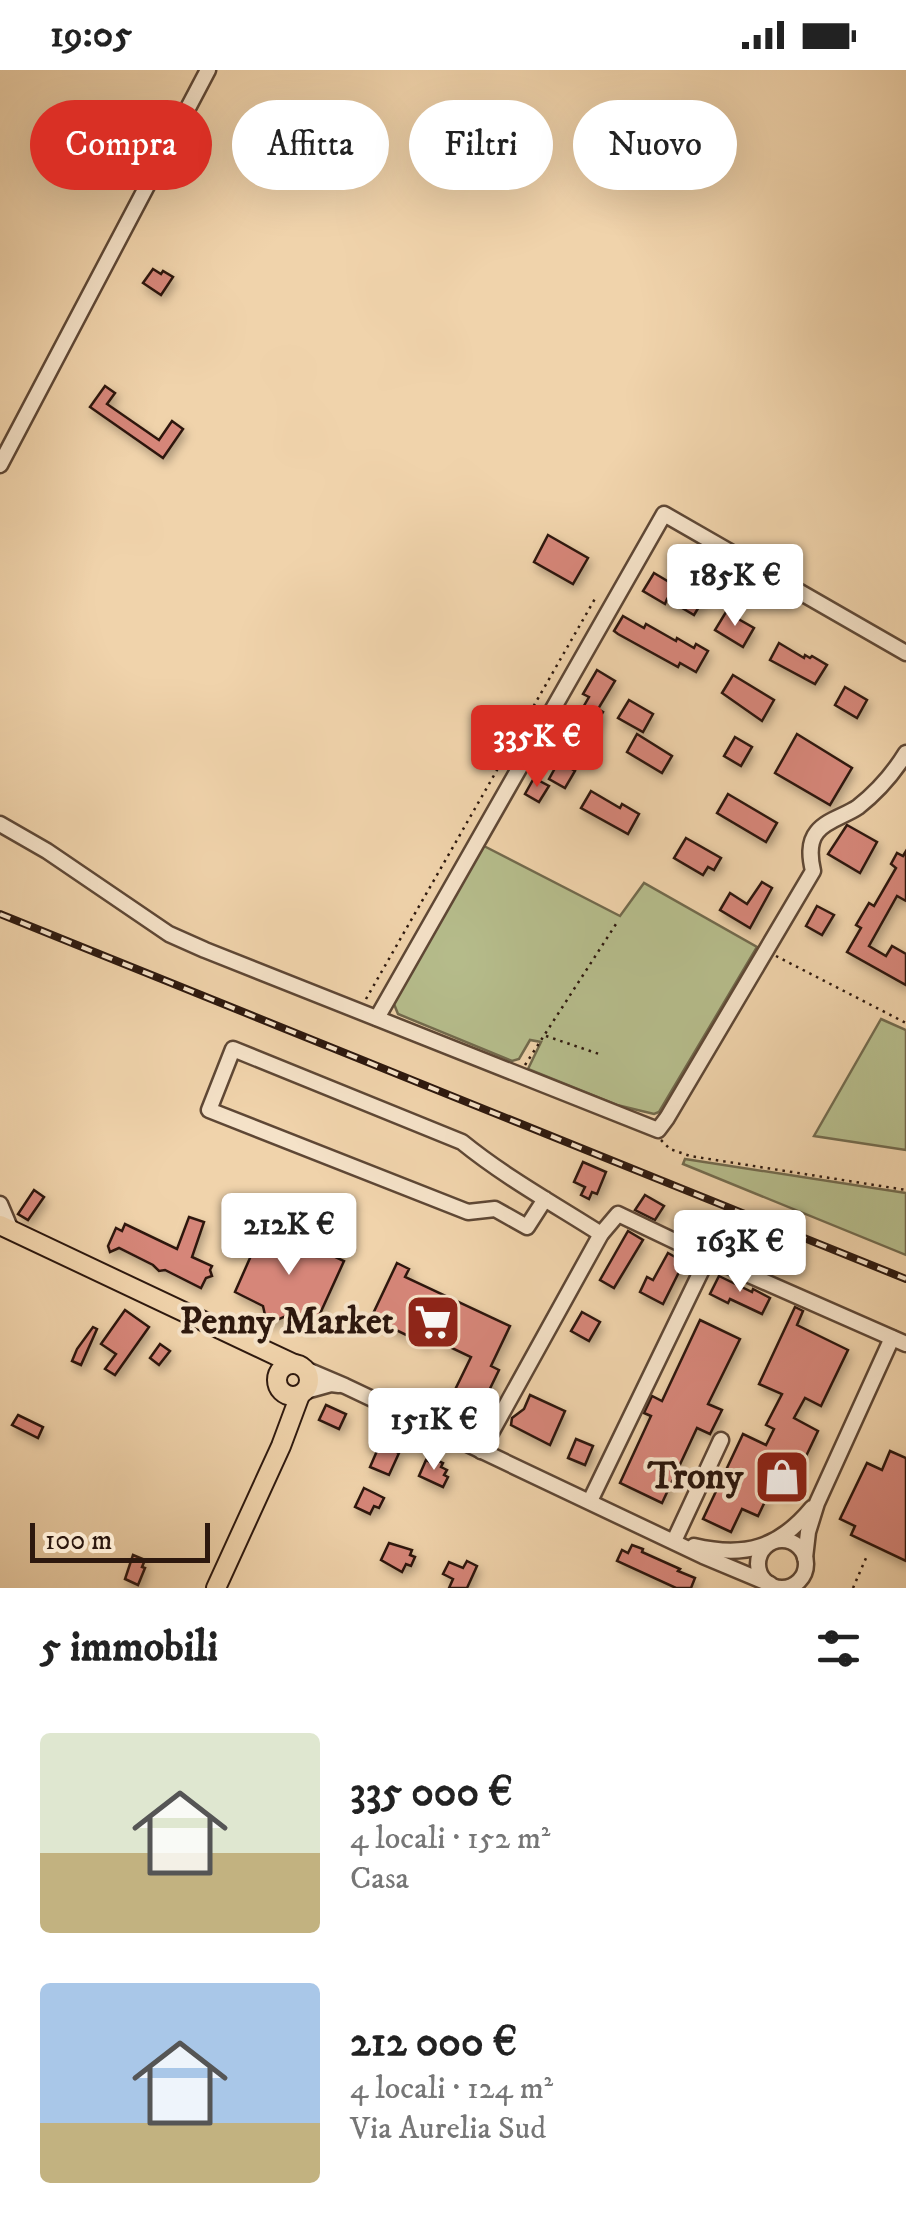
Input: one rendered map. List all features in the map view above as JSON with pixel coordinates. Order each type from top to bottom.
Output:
[{"type":"main road","points":[[5,1227],[299,1367],[309,1382],[216,1588]]},
{"type":"main road","points":[[212,1323],[266,1364],[289,1396],[303,1393]]},
{"type":"main road","points":[[282,1446],[285,1413],[278,1384],[281,1369],[299,1367]]},
{"type":"street","points":[[0,465],[208,70]]},
{"type":"street","points":[[377,1018],[664,514],[906,653]]},
{"type":"street","points":[[0,824],[47,851],[169,934],[658,1130],[813,871],[810,850],[815,834],[858,807],[894,772],[906,753]]},
{"type":"street","points":[[546,1199],[527,1227],[495,1209],[468,1212],[209,1110],[232,1050],[462,1142],[486,1162],[546,1199],[602,1234]]},
{"type":"street","points":[[0,1204],[5,1227]]},
{"type":"street","points":[[299,1367],[703,1556],[776,1586],[792,1586],[798,1582],[805,1564],[816,1503],[899,1341],[618,1214],[602,1234],[481,1451]]},
{"type":"street","points":[[590,1501],[708,1257]]},
{"type":"street","points":[[303,1393],[331,1384],[345,1386]]},
{"type":"street","points":[[674,1541],[721,1440]]},
{"type":"street","points":[[776,1586],[765,1580],[759,1566],[762,1552],[796,1527],[816,1503]]},
{"type":"street","points":[[674,1541],[730,1553],[781,1540],[796,1544],[812,1588]]},
{"type":"path","points":[[360,1011],[596,597]]},
{"type":"path","points":[[519,1074],[618,921]]},
{"type":"path","points":[[766,951],[906,1023]]},
{"type":"path","points":[[544,1035],[602,1056]]},
{"type":"path","points":[[658,1130],[665,1146],[690,1156],[906,1190]]},
{"type":"path","points":[[853,1588],[866,1558]]},
{"type":"green space","points":[[482,845],[620,916],[644,883],[757,947],[659,1112],[617,1105],[528,1069],[541,1042],[530,1040],[519,1059],[512,1061],[398,1014],[395,997]]},
{"type":"green space","points":[[881,1019],[906,1030],[906,1150],[814,1136]]},
{"type":"green space","points":[[685,1159],[906,1193],[906,1255],[683,1164]]},
{"type":"building","points":[[153,269],[173,277],[161,295],[143,283]]},
{"type":"building","points":[[105,386],[115,393],[107,404],[159,440],[172,421],[183,429],[163,458],[90,407]]},
{"type":"building","points":[[548,535],[588,558],[573,584],[534,562]]},
{"type":"building","points":[[654,573],[705,597],[694,615],[643,591]]},
{"type":"building","points":[[726,612],[754,628],[743,647],[715,630]]},
{"type":"building","points":[[623,616],[644,628],[646,624],[676,641],[677,638],[708,651],[696,672],[680,663],[678,667],[614,631]]},
{"type":"building","points":[[779,643],[804,658],[812,656],[827,665],[815,684],[770,660]]},
{"type":"building","points":[[597,670],[615,681],[598,709],[603,712],[591,733],[574,723],[589,697],[583,694]]},
{"type":"building","points":[[733,675],[774,700],[762,721],[722,693]]},
{"type":"building","points":[[845,687],[867,700],[857,718],[835,705]]},
{"type":"building","points":[[629,700],[653,714],[643,732],[618,718]]},
{"type":"building","points":[[637,734],[672,756],[662,773],[627,752]]},
{"type":"building","points":[[797,734],[852,768],[830,805],[775,773]]},
{"type":"building","points":[[735,737],[752,747],[741,766],[724,756]]},
{"type":"building","points":[[559,761],[575,771],[565,788],[549,779]]},
{"type":"building","points":[[534,778],[549,786],[539,802],[525,794]]},
{"type":"building","points":[[591,791],[639,814],[628,834],[581,808]]},
{"type":"building","points":[[728,794],[777,823],[766,842],[717,813]]},
{"type":"building","points":[[847,825],[877,842],[860,873],[828,854]]},
{"type":"building","points":[[686,838],[721,858],[714,870],[708,867],[703,875],[674,858]]},
{"type":"building","points":[[906,851],[906,901],[897,896],[869,946],[886,956],[892,946],[906,954],[906,985],[847,952],[861,928],[856,925],[869,903],[874,906],[896,868],[891,864],[897,853],[903,856]]},
{"type":"building","points":[[762,882],[772,888],[750,928],[720,910],[730,893],[747,904]]},
{"type":"building","points":[[817,906],[834,915],[822,935],[806,926]]},
{"type":"building","points":[[583,1162],[606,1172],[597,1194],[592,1192],[589,1199],[581,1195],[585,1187],[574,1182]]},
{"type":"building","points":[[34,1190],[44,1197],[28,1220],[18,1214]]},
{"type":"building","points":[[645,1195],[664,1206],[655,1220],[635,1210]]},
{"type":"building","points":[[189,1217],[204,1222],[192,1257],[212,1266],[212,1276],[206,1278],[201,1288],[165,1270],[159,1271],[119,1248],[110,1252],[108,1246],[116,1228],[122,1231],[125,1224],[177,1249]]},
{"type":"building","points":[[265,1224],[344,1261],[313,1329],[286,1316],[267,1324],[263,1306],[235,1292]]},
{"type":"building","points":[[628,1231],[643,1240],[614,1288],[600,1280]]},
{"type":"building","points":[[668,1253],[684,1262],[663,1304],[640,1292],[647,1277],[653,1280]]},
{"type":"building","points":[[397,1263],[409,1269],[405,1277],[510,1326],[491,1366],[499,1370],[481,1407],[453,1394],[471,1357],[431,1338],[427,1345],[371,1318]]},
{"type":"building","points":[[719,1276],[770,1298],[762,1314],[710,1294]]},
{"type":"building","points":[[795,1307],[803,1311],[797,1325],[848,1350],[821,1406],[805,1398],[794,1418],[818,1431],[787,1496],[771,1489],[758,1516],[742,1509],[731,1532],[703,1519],[743,1434],[766,1445],[774,1429],[766,1425],[782,1394],[759,1384]]},
{"type":"building","points":[[125,1310],[149,1327],[115,1375],[105,1369],[116,1354],[101,1344]]},
{"type":"building","points":[[582,1312],[600,1322],[589,1341],[571,1331]]},
{"type":"building","points":[[700,1320],[740,1339],[708,1404],[722,1410],[710,1434],[697,1428],[662,1503],[620,1483],[651,1416],[644,1413],[652,1396],[662,1401]]},
{"type":"building","points":[[93,1327],[97,1329],[81,1365],[72,1361],[77,1349]]},
{"type":"building","points":[[160,1344],[170,1351],[159,1365],[150,1358]]},
{"type":"building","points":[[530,1395],[565,1411],[550,1445],[511,1425]]},
{"type":"building","points":[[326,1405],[346,1414],[339,1429],[319,1420]]},
{"type":"building","points":[[18,1415],[43,1427],[38,1438],[12,1425]]},
{"type":"building","points":[[576,1439],[593,1446],[585,1465],[568,1458]]},
{"type":"building","points":[[380,1444],[399,1453],[389,1475],[370,1467]]},
{"type":"building","points":[[890,1451],[906,1458],[906,1561],[851,1535],[855,1526],[840,1519],[867,1463],[882,1470]]},
{"type":"building","points":[[434,1459],[447,1470],[443,1487],[419,1476],[426,1460],[432,1463]]},
{"type":"building","points":[[364,1488],[384,1498],[370,1514],[355,1507]]},
{"type":"building","points":[[389,1543],[412,1550],[410,1555],[415,1557],[411,1566],[406,1564],[402,1572],[381,1560]]},
{"type":"building","points":[[632,1545],[695,1578],[691,1588],[676,1588],[617,1561],[622,1550],[628,1553]]},
{"type":"building","points":[[133,1555],[145,1560],[138,1585],[125,1579]]},
{"type":"building","points":[[467,1561],[477,1566],[467,1588],[449,1588],[453,1579],[443,1574],[449,1562],[463,1568]]},
{"type":"railway","points":[[0,914],[906,1279]]},
{"type":"place","name":"Penny Market","points":[[433,1322]]},
{"type":"place","name":"Trony","points":[[782,1477]]}]
